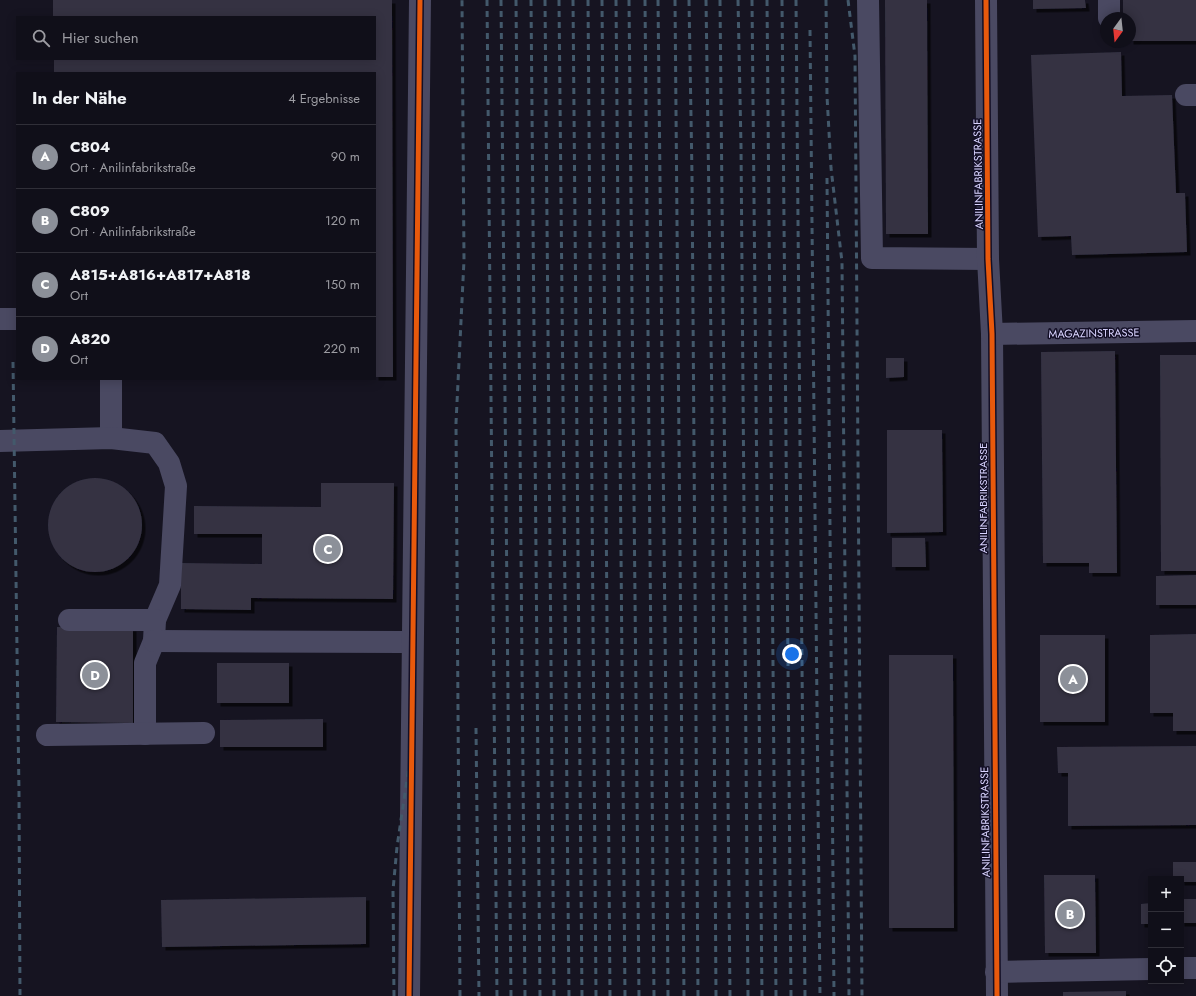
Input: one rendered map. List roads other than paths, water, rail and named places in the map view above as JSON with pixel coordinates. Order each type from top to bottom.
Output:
[{"type":"street","points":[[409,996],[420,0]]},
{"type":"street","points":[[868,0],[872,258],[988,259]]},
{"type":"street","name":"ANILINFABRIKSTRASSE","points":[[986,0],[988,259],[992,334],[996,996]]},
{"type":"street","points":[[1109,0],[1110,12]]},
{"type":"street","points":[[0,319],[16,319]]},
{"type":"street","name":"MAGAZINSTRASSE","points":[[992,334],[1196,331]]},
{"type":"street","points":[[111,380],[111,438]]},
{"type":"street","points":[[0,441],[111,438],[155,444],[170,463],[176,486],[170,585],[155,620],[154,641],[145,663],[146,734]]},
{"type":"street","points":[[69,620],[155,620]]},
{"type":"street","points":[[154,641],[402,642]]},
{"type":"street","points":[[47,735],[204,733]]},
{"type":"street","points":[[1184,968],[1196,968]]},
{"type":"street","points":[[996,972],[1148,969]]},
{"type":"railway","points":[[460,996],[456,423],[464,260],[462,0]]},
{"type":"railway","points":[[487,0],[497,996]]},
{"type":"railway","points":[[501,0],[511,996]]},
{"type":"railway","points":[[516,0],[525,996]]},
{"type":"railway","points":[[531,0],[540,996]]},
{"type":"railway","points":[[545,0],[554,996]]},
{"type":"railway","points":[[559,0],[569,996]]},
{"type":"railway","points":[[573,0],[582,996]]},
{"type":"railway","points":[[588,0],[596,996]]},
{"type":"railway","points":[[602,0],[610,996]]},
{"type":"railway","points":[[616,0],[625,996]]},
{"type":"railway","points":[[629,0],[639,996]]},
{"type":"railway","points":[[645,0],[654,996]]},
{"type":"railway","points":[[658,0],[668,996]]},
{"type":"railway","points":[[675,0],[684,996]]},
{"type":"railway","points":[[689,0],[692,175],[698,996]]},
{"type":"railway","points":[[706,0],[712,409],[716,996]]},
{"type":"railway","points":[[720,0],[730,996]]},
{"type":"railway","points":[[738,0],[741,146],[748,996]]},
{"type":"railway","points":[[752,0],[762,996]]},
{"type":"railway","points":[[767,0],[776,996]]},
{"type":"railway","points":[[782,0],[791,996]]},
{"type":"railway","points":[[796,0],[805,996]]},
{"type":"railway","points":[[826,0],[827,96],[831,168],[842,262],[849,996]]},
{"type":"railway","points":[[848,0],[855,56],[862,996]]},
{"type":"railway","points":[[810,30],[820,996]]},
{"type":"railway","points":[[827,178],[834,996]]},
{"type":"railway","points":[[13,362],[19,793],[20,996]]},
{"type":"railway","points":[[476,728],[479,996]]},
{"type":"railway","points":[[394,996],[393,890],[397,847],[409,766]]},
{"type":"place","name":"A815+A816+A817+A818","points":[[328,549]]},
{"type":"place","name":"A820","points":[[95,675]]},
{"type":"place","name":"C804","points":[[1073,679]]},
{"type":"place","name":"C809","points":[[1070,914]]}]
